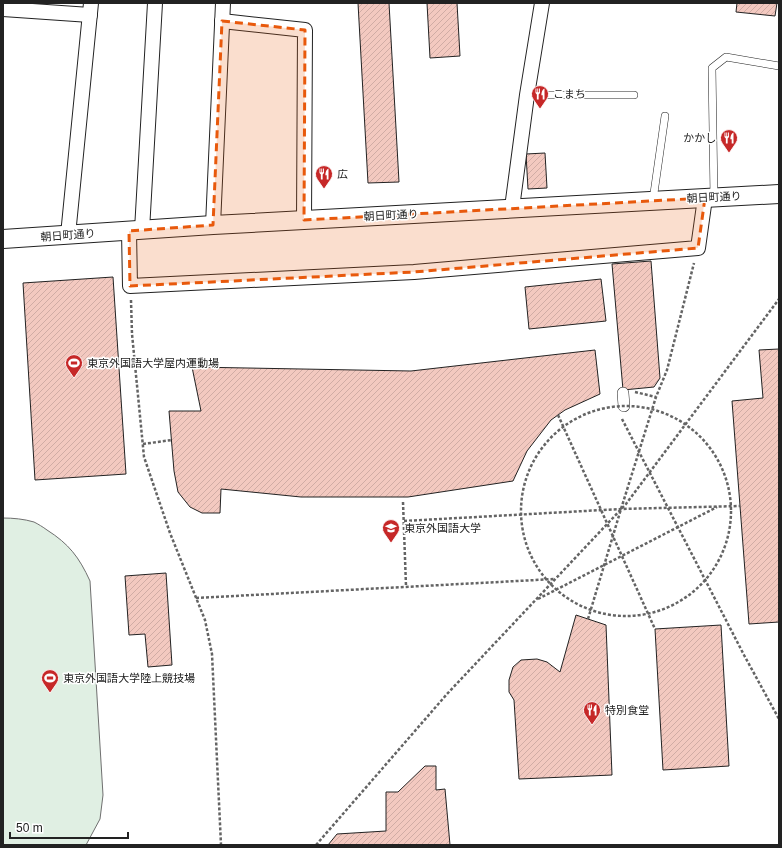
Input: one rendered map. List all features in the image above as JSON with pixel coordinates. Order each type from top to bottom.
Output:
[{"type":"street","points":[[156,3],[130,286],[414,272],[698,248],[710,198]]},
{"type":"street","points":[[213,225],[223,3]]},
{"type":"street","points":[[512,208],[527,95],[542,3]]},
{"type":"street","points":[[3,9],[91,9],[68,235]]},
{"type":"street","points":[[222,21],[305,30],[304,220]]},
{"type":"street","name":"朝日町通り","points":[[3,239],[213,225],[779,194]]},
{"type":"street","points":[[623,393],[624,406]]},
{"type":"lane","points":[[710,198],[712,68],[726,58],[779,66]]},
{"type":"lane","points":[[527,95],[634,95]]},
{"type":"lane","points":[[653,200],[665,116]]},
{"type":"path","points":[[588,619],[656,397],[667,370],[698,248]]},
{"type":"path","points":[[130,286],[132,334],[144,457],[170,533],[205,620],[212,654],[221,845]]},
{"type":"path","points":[[316,845],[447,694],[621,509],[779,299]]},
{"type":"path","points":[[623,393],[634,392],[656,397]]},
{"type":"path","points":[[612,400],[744,655],[779,719]]},
{"type":"path","points":[[624,406],[642,407],[659,411],[675,418],[704,440],[723,470],[731,505],[727,540],[712,573],[686,598],[654,613],[636,616],[601,614],[568,600],[542,575],[533,560],[522,526],[521,508],[523,491],[535,458],[546,443],[558,430],[589,412],[624,406]]},
{"type":"path","points":[[558,415],[655,629]]},
{"type":"path","points":[[143,444],[172,440]]},
{"type":"path","points":[[403,502],[406,586]]},
{"type":"path","points":[[535,601],[719,506]]},
{"type":"path","points":[[404,521],[621,509],[740,506]]},
{"type":"path","points":[[196,598],[555,579]]},
{"type":"highlighted area","points":[[222,21],[305,30],[304,220],[705,198],[698,248],[414,272],[130,286],[129,231],[213,225]]},
{"type":"green space","name":"東京外国語大学陸上競技場","points":[[3,518],[34,522],[55,535],[73,552],[90,581],[103,795],[100,819],[86,845],[3,845]]},
{"type":"building","points":[[358,3],[389,3],[399,182],[368,183]]},
{"type":"building","points":[[427,3],[457,3],[460,56],[430,58]]},
{"type":"building","points":[[737,3],[777,3],[775,16],[736,12]]},
{"type":"building","points":[[545,153],[547,188],[528,189],[526,154]]},
{"type":"building","points":[[651,261],[660,378],[654,387],[623,390],[612,264]]},
{"type":"building","name":"東京外国語大学屋内運動場","points":[[113,277],[126,474],[35,480],[23,283]]},
{"type":"building","points":[[601,279],[606,321],[529,329],[525,287]]},
{"type":"building","points":[[779,349],[779,622],[749,624],[732,401],[763,398],[759,350]]},
{"type":"building","points":[[595,350],[600,394],[565,410],[551,420],[527,451],[513,481],[408,497],[301,497],[221,489],[220,513],[202,513],[190,507],[178,492],[174,471],[169,411],[201,411],[192,367],[411,371]]},
{"type":"building","points":[[166,573],[172,665],[148,667],[145,634],[129,635],[125,576]]},
{"type":"building","points":[[576,615],[606,625],[612,775],[519,779],[514,700],[509,692],[509,680],[513,667],[521,660],[537,659],[547,662],[560,672]]},
{"type":"building","points":[[721,625],[729,766],[663,770],[655,629]]},
{"type":"building","points":[[425,766],[436,766],[436,790],[445,789],[450,845],[328,845],[337,834],[386,831],[386,792],[398,792]]},
{"type":"place","name":"こまち","points":[[540,109]]},
{"type":"place","name":"かかし","points":[[729,153]]},
{"type":"place","name":"広","points":[[324,189]]},
{"type":"place","name":"東京外国語大学屋内運動場","points":[[74,378]]},
{"type":"place","name":"東京外国語大学","points":[[391,543]]},
{"type":"place","name":"東京外国語大学陸上競技場","points":[[50,693]]},
{"type":"place","name":"特別食堂","points":[[592,725]]}]
